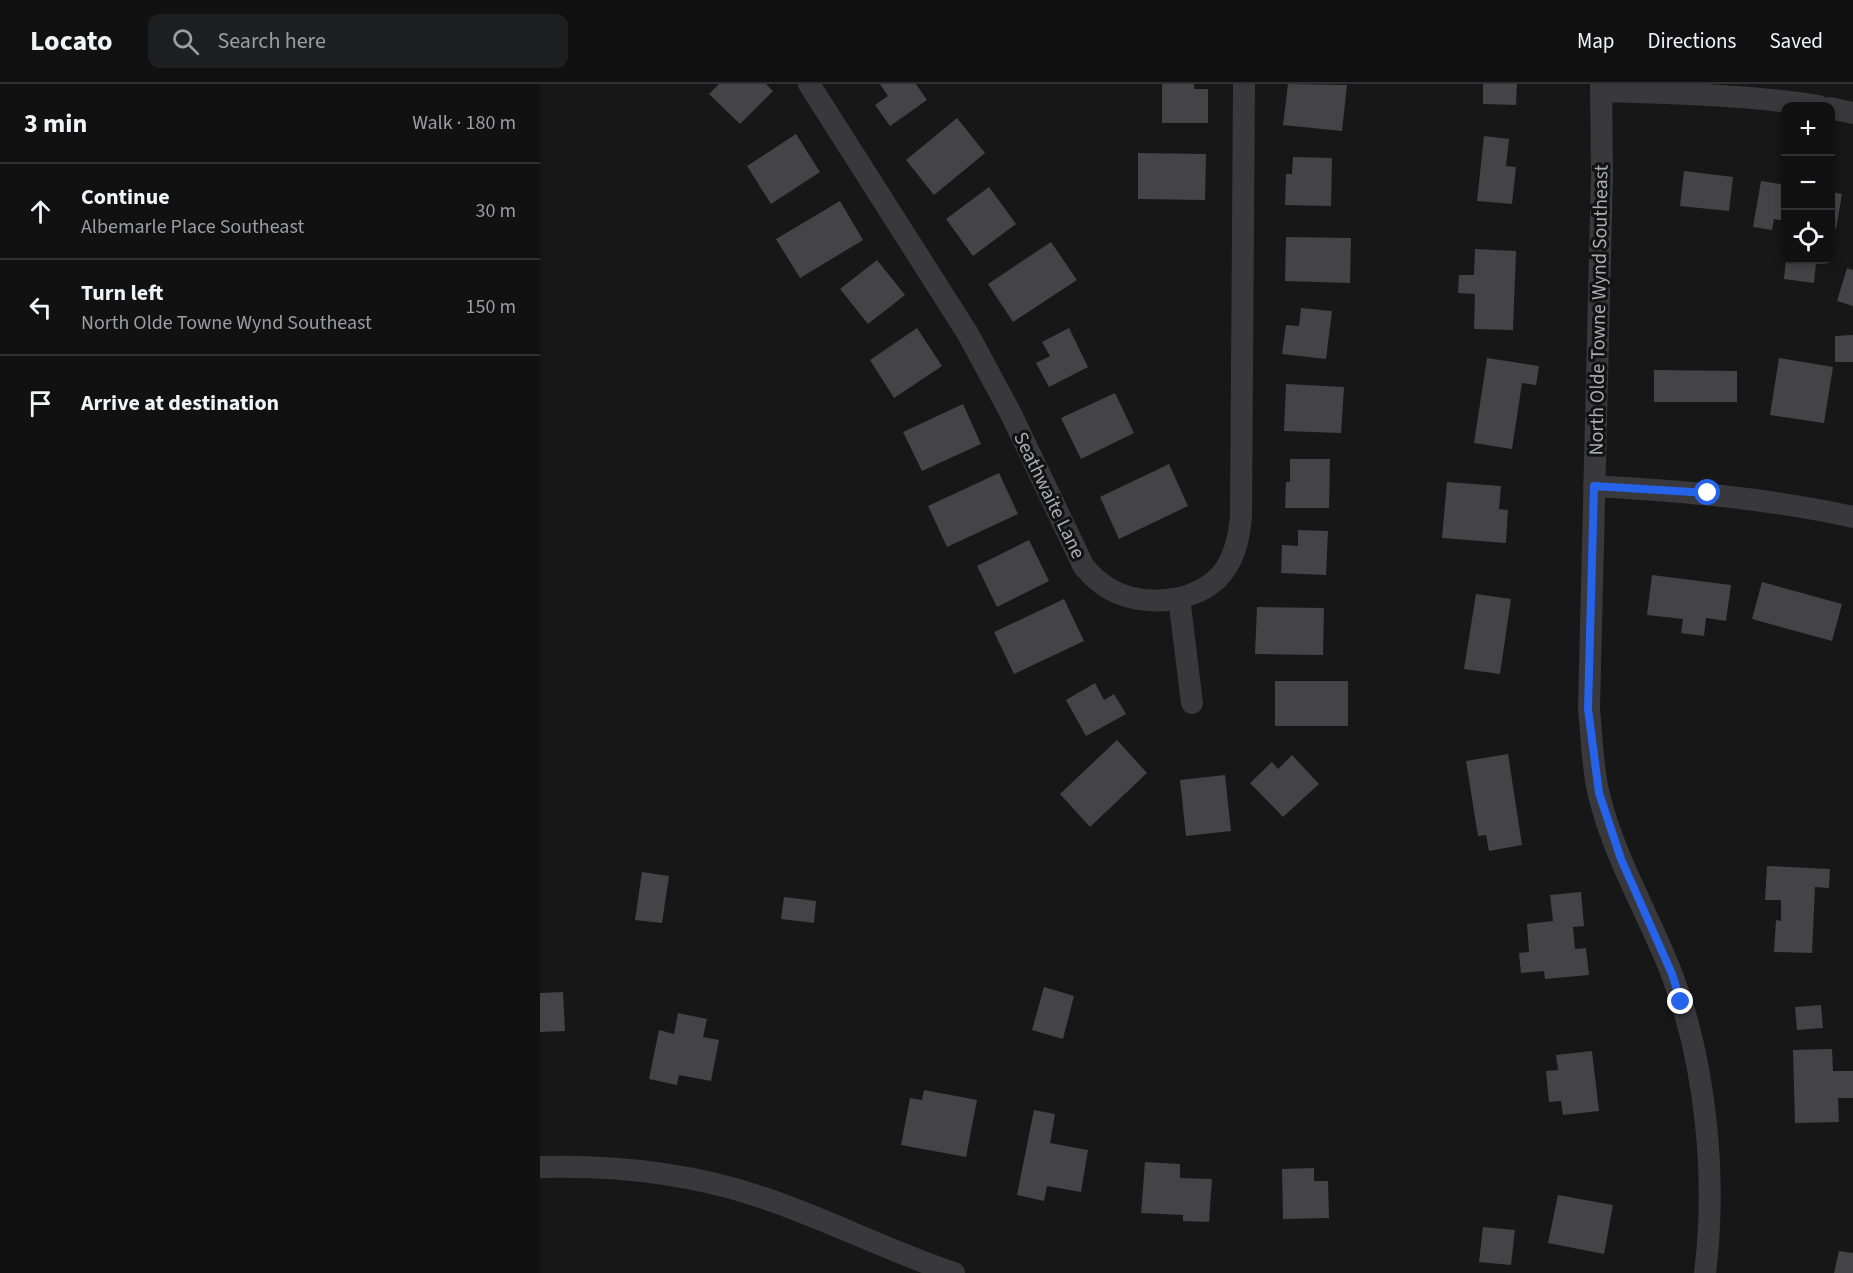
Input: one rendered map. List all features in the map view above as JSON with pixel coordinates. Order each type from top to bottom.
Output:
[{"type":"street","name":"Seathwaite Lane","points":[[809,84],[968,334],[1010,412],[1084,567],[1098,581],[1116,592],[1159,601],[1179,598],[1199,591],[1218,578],[1232,557],[1239,538],[1244,84]]},
{"type":"street","points":[[1601,87],[1795,102]]},
{"type":"street","name":"North Olde Towne Wynd Southeast","points":[[1601,87],[1602,173],[1588,709],[1599,793],[1621,859],[1672,974],[1689,1028],[1709,1152],[1709,1230],[1705,1273]]},
{"type":"street","points":[[1835,109],[1853,113]]},
{"type":"street","points":[[1594,486],[1708,493],[1765,500],[1853,517]]},
{"type":"street","points":[[1179,598],[1192,703]]},
{"type":"street","points":[[540,1167],[581,1166],[634,1170],[682,1176],[725,1186],[801,1212],[954,1273]]},
{"type":"building","points":[[719,84],[766,84],[773,91],[740,124],[709,94]]},
{"type":"building","points":[[880,84],[916,84],[927,100],[890,126],[875,105],[888,96]]},
{"type":"building","points":[[1162,84],[1194,84],[1194,89],[1208,89],[1208,123],[1162,123]]},
{"type":"building","points":[[1288,84],[1347,85],[1342,131],[1283,125]]},
{"type":"building","points":[[1483,84],[1517,84],[1516,105],[1483,104]]},
{"type":"building","points":[[957,118],[985,153],[934,195],[906,160]]},
{"type":"building","points":[[796,134],[820,172],[771,204],[747,166]]},
{"type":"building","points":[[1484,136],[1509,139],[1506,166],[1516,167],[1512,204],[1477,201]]},
{"type":"building","points":[[1138,153],[1206,154],[1205,200],[1138,199]]},
{"type":"building","points":[[1293,157],[1332,158],[1331,206],[1285,205],[1286,174],[1292,174]]},
{"type":"building","points":[[1684,171],[1733,177],[1729,211],[1680,206]]},
{"type":"building","points":[[1761,181],[1781,184],[1781,220],[1774,219],[1772,230],[1753,227]]},
{"type":"building","points":[[989,187],[1016,224],[973,256],[946,219]]},
{"type":"building","points":[[1835,193],[1842,194],[1835,229]]},
{"type":"building","points":[[840,201],[863,240],[800,278],[776,239]]},
{"type":"building","points":[[1286,237],[1351,238],[1350,283],[1285,281]]},
{"type":"building","points":[[1051,242],[1077,280],[1013,322],[988,284]]},
{"type":"building","points":[[1475,249],[1516,251],[1513,330],[1474,329],[1475,294],[1458,293],[1459,275],[1474,275]]},
{"type":"building","points":[[877,260],[905,295],[868,324],[840,289]]},
{"type":"building","points":[[1786,264],[1816,264],[1814,283],[1784,279]]},
{"type":"building","points":[[1847,268],[1853,270],[1853,306],[1837,301]]},
{"type":"building","points":[[1301,308],[1332,311],[1326,359],[1282,354],[1286,325],[1299,326]]},
{"type":"building","points":[[917,328],[942,366],[894,398],[870,360]]},
{"type":"building","points":[[1069,328],[1088,367],[1049,387],[1036,363],[1050,356],[1042,342]]},
{"type":"building","points":[[1853,335],[1853,362],[1835,362],[1835,336]]},
{"type":"building","points":[[1487,358],[1539,366],[1536,385],[1522,383],[1512,449],[1474,443]]},
{"type":"building","points":[[1779,358],[1833,367],[1824,423],[1770,415]]},
{"type":"building","points":[[1654,370],[1737,371],[1737,402],[1654,402]]},
{"type":"building","points":[[1286,384],[1344,387],[1341,433],[1284,431]]},
{"type":"building","points":[[1115,393],[1134,433],[1081,459],[1061,418]]},
{"type":"building","points":[[963,404],[981,444],[922,471],[903,432]]},
{"type":"building","points":[[1290,459],[1330,459],[1329,508],[1285,508],[1286,482],[1290,482]]},
{"type":"building","points":[[1169,464],[1188,506],[1119,539],[1100,497]]},
{"type":"building","points":[[999,473],[1018,514],[947,547],[928,506]]},
{"type":"building","points":[[1447,482],[1501,486],[1499,509],[1508,510],[1506,543],[1442,538]]},
{"type":"building","points":[[1298,530],[1328,531],[1326,575],[1281,573],[1282,545],[1298,546]]},
{"type":"building","points":[[1029,540],[1049,581],[997,607],[977,566]]},
{"type":"building","points":[[1652,575],[1731,585],[1726,621],[1706,618],[1704,636],[1681,633],[1683,619],[1647,615]]},
{"type":"building","points":[[1762,582],[1842,604],[1832,641],[1752,619]]},
{"type":"building","points":[[1476,594],[1511,599],[1500,674],[1464,669]]},
{"type":"building","points":[[1064,599],[1084,641],[1014,674],[994,632]]},
{"type":"building","points":[[1257,607],[1324,608],[1323,655],[1255,654]]},
{"type":"building","points":[[1275,681],[1348,681],[1348,726],[1275,726]]},
{"type":"building","points":[[1095,683],[1104,700],[1114,694],[1126,714],[1086,736],[1066,700]]},
{"type":"building","points":[[1117,740],[1147,773],[1090,827],[1060,794]]},
{"type":"building","points":[[1508,754],[1522,845],[1489,851],[1486,835],[1478,836],[1466,761]]},
{"type":"building","points":[[1292,755],[1319,784],[1283,817],[1250,783],[1272,762],[1278,769]]},
{"type":"building","points":[[1225,775],[1231,831],[1186,836],[1180,780]]},
{"type":"building","points":[[1767,866],[1830,869],[1829,888],[1815,887],[1812,953],[1774,952],[1776,920],[1781,921],[1781,900],[1765,900]]},
{"type":"building","points":[[642,872],[669,876],[662,923],[635,920]]},
{"type":"building","points":[[1581,892],[1584,926],[1573,927],[1575,949],[1586,948],[1589,975],[1545,979],[1544,971],[1521,973],[1519,953],[1529,952],[1527,924],[1553,921],[1550,895]]},
{"type":"building","points":[[784,897],[816,901],[814,923],[781,919]]},
{"type":"building","points":[[1044,987],[1074,996],[1063,1039],[1032,1030]]},
{"type":"building","points":[[563,992],[565,1031],[540,1032],[540,993]]},
{"type":"building","points":[[1821,1005],[1823,1028],[1797,1030],[1795,1007]]},
{"type":"building","points":[[678,1013],[707,1019],[703,1037],[719,1040],[711,1081],[679,1075],[677,1085],[649,1079],[659,1030],[674,1034]]},
{"type":"building","points":[[1832,1049],[1833,1071],[1853,1071],[1853,1098],[1838,1098],[1839,1122],[1795,1123],[1793,1050]]},
{"type":"building","points":[[1592,1051],[1599,1111],[1563,1115],[1561,1101],[1549,1102],[1546,1071],[1558,1070],[1556,1055]]},
{"type":"building","points":[[924,1090],[977,1100],[966,1157],[901,1145],[910,1098],[922,1100]]},
{"type":"building","points":[[1034,1110],[1055,1114],[1050,1143],[1088,1150],[1081,1192],[1047,1186],[1044,1201],[1017,1195]]},
{"type":"building","points":[[1145,1162],[1180,1164],[1180,1178],[1212,1179],[1209,1222],[1183,1221],[1183,1215],[1141,1213]]},
{"type":"building","points":[[1314,1168],[1314,1181],[1328,1181],[1329,1218],[1283,1219],[1282,1169]]},
{"type":"building","points":[[1558,1195],[1613,1205],[1604,1254],[1548,1243]]},
{"type":"building","points":[[1483,1227],[1515,1230],[1511,1265],[1479,1262]]},
{"type":"building","points":[[1839,1251],[1853,1253],[1853,1273],[1834,1273]]},
{"type":"route","points":[[1681,1002],[1672,974],[1621,859],[1599,793],[1588,709],[1594,486],[1708,493]]}]
